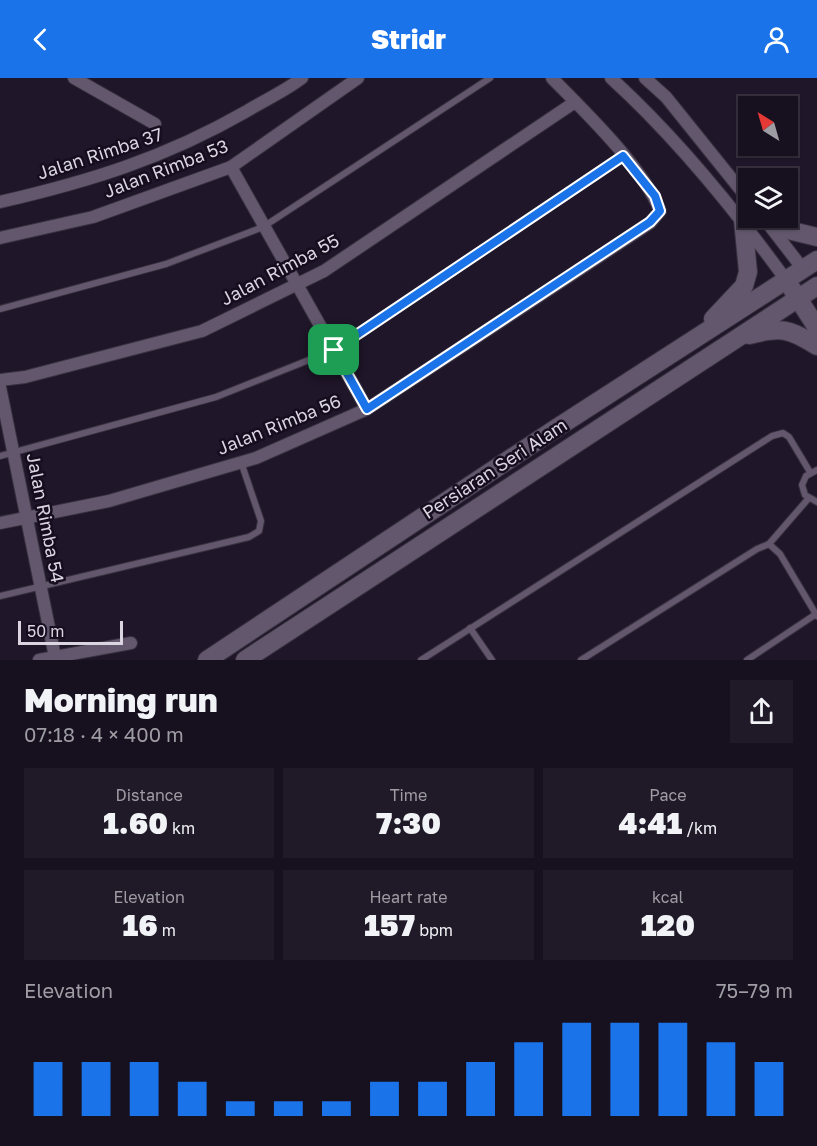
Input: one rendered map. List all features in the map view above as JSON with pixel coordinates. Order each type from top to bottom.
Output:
[{"type":"street","points":[[74,78],[154,124]]},
{"type":"street","name":"Jalan Rimba 37","points":[[0,202],[68,186],[130,167],[184,145],[302,78]]},
{"type":"street","name":"Jalan Rimba 53","points":[[0,238],[93,217],[231,167],[358,78]]},
{"type":"street","points":[[552,78],[623,156]]},
{"type":"street","points":[[611,78],[650,114],[738,215]]},
{"type":"street","points":[[645,78],[666,97],[738,187]]},
{"type":"street","name":"Jalan Rimba 55","points":[[0,380],[25,377],[202,331],[324,272],[574,102]]},
{"type":"street","name":"Jalan Rimba 56","points":[[0,523],[109,501],[242,462],[367,409],[650,222],[660,211],[655,196],[623,156]]},
{"type":"street","points":[[231,167],[367,409]]},
{"type":"street","points":[[693,340],[744,286],[748,272],[743,228]]},
{"type":"street","points":[[748,228],[817,328]]},
{"type":"street","name":"Persiaran Seri Alam","points":[[245,660],[816,288],[810,264],[773,228]]},
{"type":"street","points":[[785,228],[810,237],[817,237]]},
{"type":"street","name":"Persiaran Seri Alam","points":[[207,660],[810,264]]},
{"type":"street","points":[[736,338],[772,329],[789,330],[817,346]]},
{"type":"street","name":"Jalan Rimba 54","points":[[0,387],[55,657]]},
{"type":"street","points":[[39,660],[132,643]]},
{"type":"lane","points":[[0,309],[166,264],[263,227],[490,78]]},
{"type":"lane","points":[[0,456],[216,397],[334,350],[623,156]]},
{"type":"lane","points":[[421,660],[772,436],[783,433],[789,437],[810,472]]},
{"type":"lane","points":[[0,596],[249,537],[259,531],[261,521],[242,462]]},
{"type":"lane","points":[[817,470],[810,472],[802,485],[808,499],[817,502]]},
{"type":"lane","points":[[581,660],[757,549],[769,544],[808,499]]},
{"type":"lane","points":[[747,660],[817,615],[780,554],[769,544]]},
{"type":"lane","points":[[470,628],[492,660]]},
{"type":"route","points":[[623,156],[655,196],[660,211],[650,222],[367,409],[334,350],[623,156]]}]
